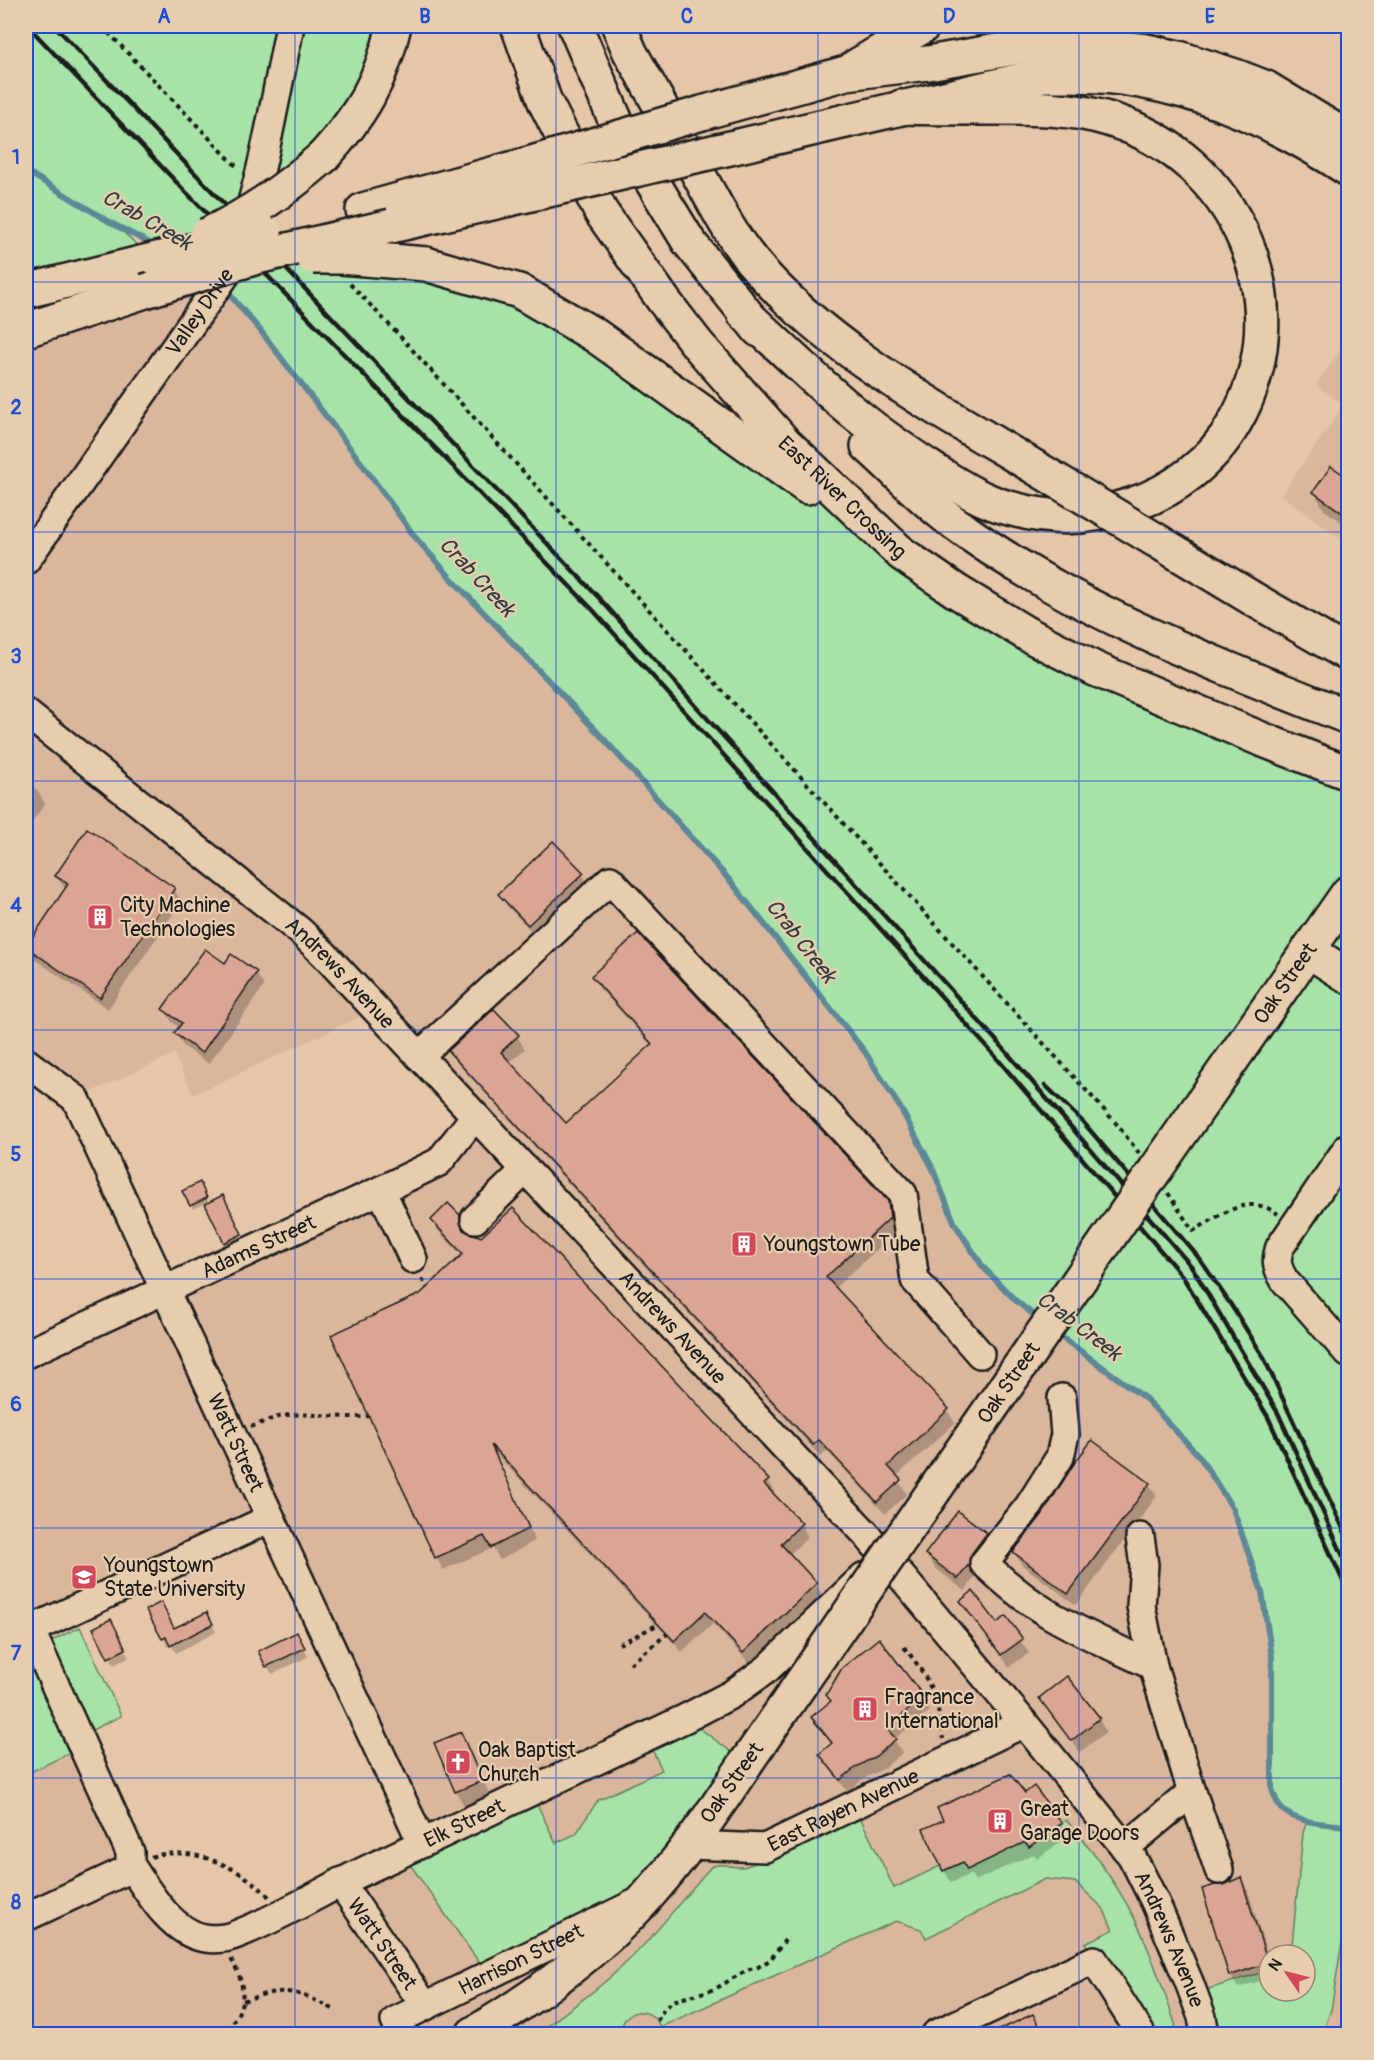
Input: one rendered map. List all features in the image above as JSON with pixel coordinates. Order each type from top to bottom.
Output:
[{"type":"main road","points":[[157,260],[264,204],[292,185],[323,157],[350,127],[364,104],[382,69],[394,26]]},
{"type":"main road","name":"East River Crossing","points":[[518,26],[545,102],[601,212],[664,301],[698,345],[784,443],[902,554],[956,591],[1027,634],[1095,669],[1348,773]]},
{"type":"main road","points":[[575,26],[617,124],[689,242],[744,313],[852,431],[952,521],[1059,590],[1113,618],[1171,645],[1348,717]]},
{"type":"main road","points":[[619,26],[630,52],[730,230],[750,259],[796,306],[847,349],[910,390],[1348,654]]},
{"type":"main road","points":[[846,73],[923,26]]},
{"type":"main road","points":[[26,330],[257,257],[391,226],[533,179],[702,113],[846,73],[928,63],[1020,47],[1102,46],[1147,51],[1190,62],[1266,88],[1348,138]]},
{"type":"main road","points":[[26,291],[363,210],[533,179],[730,148],[1043,75],[1120,78],[1199,94],[1257,117],[1296,137],[1348,169]]},
{"type":"main road","points":[[744,313],[858,417],[972,494],[1007,508],[1043,516],[1077,518],[1100,515],[1161,493],[1188,475],[1214,453],[1229,432],[1251,390],[1259,363],[1263,334],[1261,299],[1248,246],[1224,203],[1207,181],[1168,148],[1133,128],[1089,114],[1038,108],[901,108]]},
{"type":"main road","points":[[257,257],[341,257],[426,264],[519,291],[596,336],[902,554]]},
{"type":"main road","name":"Oak Street","points":[[690,1845],[1348,893]]},
{"type":"main road","points":[[1309,951],[1348,976]]},
{"type":"main road","points":[[473,2034],[504,2016],[563,1974],[612,1933],[646,1898],[690,1845]]},
{"type":"street","name":"Valley Drive","points":[[26,560],[227,273],[239,246],[256,187],[290,26]]},
{"type":"street","name":"Andrews Avenue","points":[[26,713],[300,931],[324,954],[882,1552],[1125,1848],[1155,1902],[1189,1982],[1202,2017],[1205,2034]]},
{"type":"street","points":[[419,1056],[610,880],[903,1194],[915,1280],[980,1354]]},
{"type":"street","name":"Watt Street","points":[[26,1062],[76,1100],[269,1519],[422,1843]]},
{"type":"street","name":"Adams Street","points":[[26,1354],[381,1191],[439,1162],[475,1116]]},
{"type":"street","points":[[1348,1147],[1294,1225],[1277,1256],[1277,1265],[1285,1281],[1348,1353]]},
{"type":"street","points":[[476,1218],[525,1170]]},
{"type":"street","points":[[381,1191],[413,1259]]},
{"type":"street","points":[[1062,1398],[1065,1434],[1060,1457],[1029,1506],[984,1563],[1008,1586],[1047,1613],[1089,1636],[1153,1665]]},
{"type":"street","points":[[26,1917],[125,1871],[130,1864],[131,1855],[28,1625],[269,1519]]},
{"type":"street","points":[[1140,1537],[1144,1565],[1141,1606],[1153,1665],[1191,1792],[1219,1870]]},
{"type":"street","name":"Elk Street","points":[[220,1940],[240,1934],[340,1882],[732,1694],[767,1669],[868,1572],[882,1552]]},
{"type":"street","name":"East Rayen Avenue","points":[[690,1845],[765,1848],[1024,1723]]},
{"type":"street","points":[[1125,1848],[1191,1792]]},
{"type":"street","points":[[130,1864],[152,1900],[176,1923],[202,1938],[220,1940]]},
{"type":"street","name":"Watt Street","points":[[340,1882],[425,2006]]},
{"type":"street","name":"Harrison Street","points":[[395,2021],[646,1898]]},
{"type":"street","points":[[936,2034],[1094,1960],[1141,2034]]},
{"type":"path","points":[[102,26],[256,187]]},
{"type":"path","points":[[347,281],[405,341],[1107,1113],[1155,1173],[1193,1231],[1230,1210],[1251,1204],[1268,1207],[1294,1225]]},
{"type":"path","points":[[232,1437],[267,1420],[284,1416],[306,1414],[354,1418],[369,1416]]},
{"type":"path","points":[[619,1644],[659,1624]]},
{"type":"path","points":[[630,1664],[667,1634]]},
{"type":"path","points":[[904,1647],[925,1674],[933,1691],[943,1739],[952,1758]]},
{"type":"path","points":[[130,1864],[155,1856],[181,1854],[221,1863],[261,1888],[283,1911]]},
{"type":"path","points":[[219,2034],[227,2029],[239,2012],[244,1993],[238,1971],[220,1940]]},
{"type":"path","points":[[657,2021],[664,2009],[673,2001],[716,1989],[747,1970],[770,1960],[785,1940]]},
{"type":"path","points":[[242,2002],[261,1994],[286,1990],[305,1995],[337,2011]]},
{"type":"shaded area","points":[[204,273],[215,289],[230,295],[260,330],[415,537],[603,738],[732,883],[865,1052],[901,1109],[916,1128],[983,1267],[1015,1300],[1047,1327],[1146,1399],[1200,1457],[1233,1509],[1262,1592],[1272,1657],[1272,1789],[1293,1816],[1307,1820],[1303,1833],[1292,1943],[1257,1943],[1257,1974],[1194,1994],[1205,2034],[26,2034],[26,1355],[439,1162],[474,1116],[375,1010],[193,1095],[174,1054],[76,1099],[26,1062],[26,328]],"holes":[[[269,1519],[421,1843],[202,1938],[152,1900],[30,1630]]]},
{"type":"shaded area","points":[[1348,338],[1348,544],[1281,495],[1344,405],[1316,385]]},
{"type":"shaded area","points":[[1348,1905],[1348,2034],[1322,2034],[1331,2010]]},
{"type":"green space","points":[[26,26],[394,26],[318,148],[256,187],[257,257],[519,291],[956,591],[1348,773],[1348,1905],[1331,2010],[1322,2034],[1205,2034],[1193,1994],[1257,1974],[1257,2003],[1317,2003],[1317,1943],[1292,1943],[1303,1833],[1307,1821],[1285,1810],[1272,1789],[1272,1657],[1262,1592],[1233,1509],[1200,1457],[1146,1399],[1047,1327],[1015,1300],[983,1267],[955,1224],[932,1167],[901,1109],[865,1052],[732,883],[603,738],[415,537],[260,330],[230,295],[186,262],[117,226],[138,246],[26,280]]},
{"type":"green space","points":[[26,1620],[83,1747],[26,1774]]},
{"type":"green space","points":[[80,1627],[121,1716],[92,1730],[51,1641]]},
{"type":"green space","points":[[686,1718],[746,1763],[657,1886],[488,1975],[402,1853],[531,1792],[556,1843],[576,1834],[598,1800],[662,1770],[646,1737]]},
{"type":"green space","points":[[859,1815],[894,1888],[940,1866],[943,1871],[963,1862],[967,1869],[1025,1842],[1029,1847],[1066,1820],[1102,1865],[1123,1897],[1141,1931],[1175,2023],[1176,2034],[1141,2034],[1085,1943],[1113,1930],[1103,1908],[1075,1882],[1045,1879],[926,1938],[921,1929],[896,1921],[660,2027],[649,2014],[636,2012],[625,2019],[622,2034],[536,2034],[621,1968],[653,1935],[711,1867],[716,1865],[747,1866],[762,1861]]},
{"type":"building","points":[[1331,466],[1348,478],[1348,517],[1313,492]]},
{"type":"building","name":"City Machine Technologies","points":[[87,828],[175,888],[100,998],[26,947],[68,884],[55,876]]},
{"type":"building","points":[[553,841],[584,873],[528,925],[498,894]]},
{"type":"building","name":"Youngstown Tube","points":[[638,933],[888,1201],[890,1218],[826,1277],[949,1409],[888,1466],[901,1480],[877,1502],[819,1440],[813,1445],[448,1051],[494,1009],[519,1035],[501,1052],[566,1123],[652,1044],[591,976]]},
{"type":"building","points":[[205,949],[225,963],[231,954],[257,972],[202,1053],[174,1033],[182,1023],[162,1009]]},
{"type":"building","points":[[200,1182],[207,1198],[190,1206],[182,1191]]},
{"type":"building","points":[[223,1195],[242,1234],[224,1243],[205,1204]]},
{"type":"building","points":[[448,1203],[460,1215],[463,1230],[481,1237],[513,1208],[769,1480],[764,1484],[802,1523],[781,1544],[817,1583],[743,1653],[705,1612],[674,1641],[491,1445],[529,1528],[491,1548],[484,1536],[435,1558],[331,1335],[420,1294],[463,1254],[431,1220]]},
{"type":"building","points":[[1092,1440],[1150,1483],[1068,1594],[1013,1552],[1042,1515],[1073,1465]]},
{"type":"building","points":[[958,1511],[987,1533],[972,1553],[969,1564],[958,1579],[925,1554]]},
{"type":"building","points":[[973,1591],[997,1623],[1006,1616],[1023,1639],[1001,1655],[960,1601]]},
{"type":"building","points":[[161,1602],[174,1628],[207,1612],[213,1624],[170,1646],[166,1637],[162,1639],[146,1610]]},
{"type":"building","points":[[111,1619],[126,1649],[108,1658],[93,1628]]},
{"type":"building","points":[[297,1632],[305,1648],[266,1667],[258,1651]]},
{"type":"building","name":"Fragrance International","points":[[879,1638],[924,1697],[886,1728],[896,1739],[876,1756],[856,1767],[840,1780],[819,1754],[832,1743],[811,1717],[831,1701],[826,1695],[842,1668]]},
{"type":"building","points":[[1067,1676],[1100,1718],[1071,1741],[1039,1698]]},
{"type":"building","name":"Oak Baptist Church","points":[[461,1732],[482,1781],[455,1792],[434,1743]]},
{"type":"building","name":"Great Garage Doors","points":[[1010,1774],[1025,1793],[1034,1786],[1062,1823],[1029,1847],[1025,1842],[967,1870],[963,1862],[943,1871],[923,1829],[943,1820],[937,1808]]},
{"type":"building","points":[[1241,1877],[1262,1943],[1257,1943],[1257,1967],[1229,1976],[1202,1889],[1224,1885]]},
{"type":"building","points":[[1033,2014],[1043,2034],[990,2034]]},
{"type":"waterway","name":"Crab Creek","points":[[26,171],[113,224],[157,247]]},
{"type":"waterway","name":"Crab Creek","points":[[224,290],[260,330],[415,537],[603,738],[732,883],[865,1052],[901,1109],[932,1167],[955,1224],[983,1267],[1015,1300],[1041,1321]]},
{"type":"waterway","name":"Crab Creek","points":[[1056,1333],[1146,1399],[1200,1457],[1233,1509],[1262,1592],[1272,1657],[1272,1789],[1274,1796],[1280,1807],[1294,1817],[1312,1822],[1348,1826]]},
{"type":"railway","points":[[28,26],[180,186],[593,610],[995,1056],[1183,1277],[1268,1417],[1348,1592]]},
{"type":"railway","points":[[55,26],[601,600],[1003,1048],[1192,1267],[1278,1413],[1348,1567]]},
{"type":"railway","points":[[1045,1085],[1083,1122],[1199,1258],[1231,1305],[1263,1356],[1348,1539]]},
{"type":"place","name":"City Machine Technologies","points":[[100,917]]},
{"type":"place","name":"Youngstown Tube","points":[[744,1244]]},
{"type":"place","name":"Youngstown State University","points":[[84,1577]]},
{"type":"place","name":"Fragrance International","points":[[865,1709]]},
{"type":"place","name":"Oak Baptist Church","points":[[458,1762]]},
{"type":"place","name":"Great Garage Doors","points":[[1000,1821]]}]
